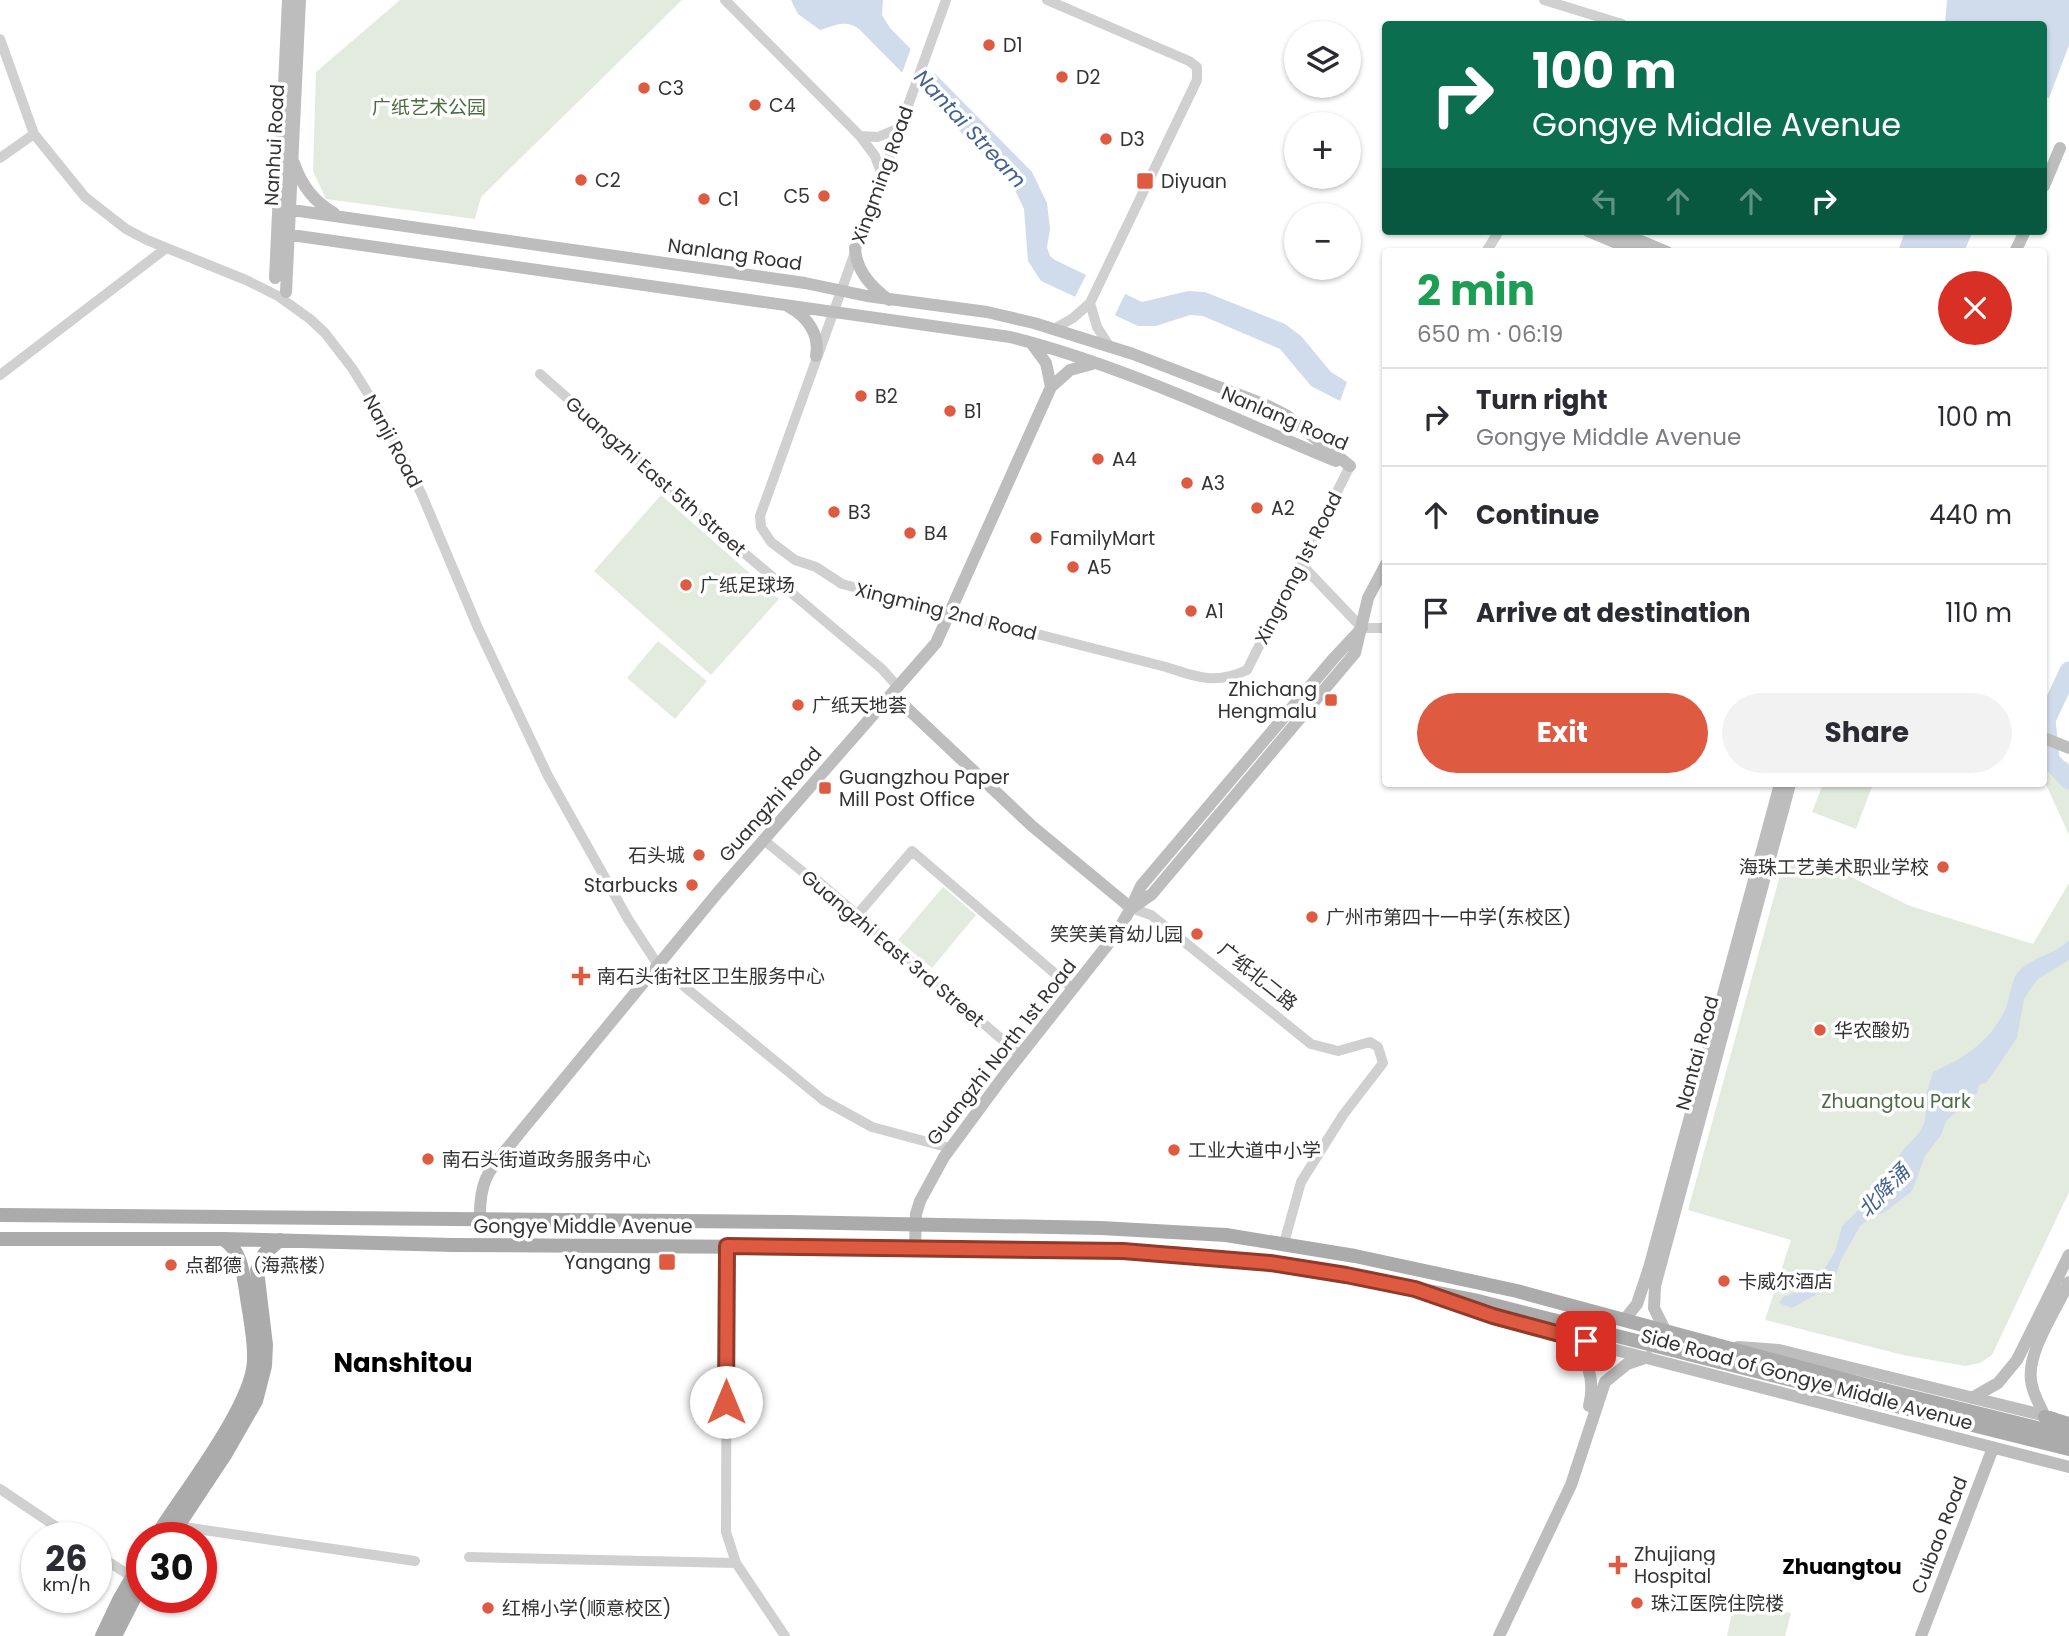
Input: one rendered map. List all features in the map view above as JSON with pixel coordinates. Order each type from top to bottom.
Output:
[{"type":"main road","points":[[0,1215],[915,1224],[1184,1233],[1284,1243],[1464,1279],[2069,1436]]},
{"type":"main road","name":"Gongye Middle Avenue","points":[[0,1239],[915,1247],[1185,1254],[1301,1267],[1474,1300],[2069,1450]]},
{"type":"main road","points":[[165,1522],[236,1413],[251,1377],[254,1362],[253,1339],[242,1272],[234,1249],[223,1239]]},
{"type":"main road","points":[[180,1522],[225,1455],[256,1401],[265,1366],[266,1345],[257,1270],[264,1254],[279,1240]]},
{"type":"main road","points":[[2045,1417],[2069,1424]]},
{"type":"main road","points":[[102,1636],[126,1598]]},
{"type":"main road","points":[[115,1636],[126,1608]]},
{"type":"street","name":"Nanhui Road","points":[[275,278],[288,0]]},
{"type":"street","name":"Nanhui Road","points":[[286,292],[300,0]]},
{"type":"street","points":[[725,0],[860,136],[875,156],[882,175]]},
{"type":"street","name":"Xingming Road","points":[[832,312],[946,0]]},
{"type":"street","points":[[1047,0],[1189,61],[1197,68],[1197,80],[1089,308],[1054,329]]},
{"type":"street","points":[[1544,0],[1612,21]]},
{"type":"street","name":"Nanji Road","points":[[0,39],[34,134],[85,197],[126,229],[165,249],[246,280],[278,296],[325,333],[352,368],[382,416],[422,495],[478,628],[548,776],[628,919],[659,965],[823,1100],[872,1127],[950,1148]]},
{"type":"street","points":[[860,136],[878,138],[900,123]]},
{"type":"street","points":[[0,158],[34,134]]},
{"type":"street","points":[[2047,179],[2060,148]]},
{"type":"street","points":[[293,156],[300,177],[310,193],[323,206],[340,216]]},
{"type":"street","name":"Nanlang Road","points":[[278,208],[740,274],[889,300],[987,312],[1109,346],[1277,410],[1350,467]]},
{"type":"street","points":[[380,247],[374,233],[385,223]]},
{"type":"street","name":"Nanlang Road","points":[[277,233],[931,324],[1028,342],[1180,395],[1350,467]]},
{"type":"street","points":[[1598,235],[1628,248]]},
{"type":"street","points":[[1627,235],[1657,248]]},
{"type":"street","points":[[855,248],[855,257],[862,273],[874,288],[889,300]]},
{"type":"street","points":[[0,374],[165,249]]},
{"type":"street","points":[[738,298],[747,287],[747,282],[740,274]]},
{"type":"street","points":[[786,305],[801,314],[812,327],[818,341],[816,356]]},
{"type":"street","points":[[931,324],[926,314],[933,306]]},
{"type":"street","points":[[1089,308],[1109,346]]},
{"type":"street","name":"Xingming 2nd Road","points":[[832,312],[760,516],[763,533],[789,556],[816,567],[842,584],[1166,667],[1198,678],[1233,676],[1247,670]]},
{"type":"street","points":[[1028,342],[1038,350],[1046,363],[1051,387]]},
{"type":"street","name":"Guangzhi Road","points":[[480,1219],[481,1193],[486,1175],[659,965],[936,643],[1051,387],[1070,370],[1095,364]]},
{"type":"street","name":"Guangzhi East 5th Street","points":[[540,374],[718,531],[883,669],[895,691]]},
{"type":"street","name":"Xingrong 1st Road","points":[[1247,670],[1350,467]]},
{"type":"street","points":[[1301,564],[1362,628],[1382,628]]},
{"type":"street","points":[[1131,908],[1152,894],[1355,653],[1368,598],[1382,572]]},
{"type":"street","name":"广纸北二路","points":[[895,691],[1032,825],[1131,908],[1151,915],[1311,1044],[1338,1051],[1370,1042],[1378,1047],[1383,1063],[1343,1115],[1301,1182],[1284,1243]]},
{"type":"street","points":[[2047,739],[2069,748]]},
{"type":"street","name":"Nantai Road","points":[[1625,1319],[1637,1304],[1649,1268],[1779,787]]},
{"type":"street","name":"Nantai Road","points":[[1665,1330],[1654,1308],[1655,1286],[1789,787]]},
{"type":"street","name":"Guangzhi East 3rd Street","points":[[765,841],[811,876],[1020,1055]]},
{"type":"street","points":[[857,915],[912,851],[1073,989]]},
{"type":"street","name":"Guangzhi North 1st Road","points":[[915,1247],[915,1224],[920,1201],[950,1148],[1116,934],[1131,908]]},
{"type":"street","points":[[727,1246],[726,1532],[736,1563],[785,1636]]},
{"type":"street","points":[[1972,1398],[1998,1383],[2017,1360],[2069,1255]]},
{"type":"street","points":[[2045,1417],[2033,1390],[2031,1370],[2038,1346],[2069,1282]]},
{"type":"street","name":"Side Road of Gongye Middle Avenue","points":[[1415,1289],[1493,1316],[1568,1337],[2069,1466]]},
{"type":"street","points":[[1490,1636],[1563,1485],[1592,1394],[1593,1384],[1584,1357],[1568,1337]]},
{"type":"street","name":"Side Road of Gongye Middle Avenue","points":[[1717,1345],[1779,1350],[2045,1417]]},
{"type":"street","points":[[1499,1636],[1571,1485],[1605,1382],[1627,1364],[1649,1357]]},
{"type":"street","points":[[2069,1424],[2057,1430],[2053,1441],[2056,1450],[2069,1466]]},
{"type":"street","name":"Cuibao Road","points":[[1921,1636],[1993,1448]]},
{"type":"street","points":[[0,1489],[49,1522]]},
{"type":"street","points":[[217,1537],[415,1561]]},
{"type":"street","points":[[469,1558],[736,1563]]},
{"type":"green space","name":"广纸艺术公园","points":[[400,0],[682,0],[481,197],[475,219],[326,199],[313,171],[316,72]]},
{"type":"green space","name":"广纸足球场","points":[[661,495],[779,599],[711,675],[594,571]]},
{"type":"green space","points":[[658,641],[707,681],[675,719],[627,678]]},
{"type":"green space","points":[[2047,753],[2069,763],[2069,835],[2047,787]]},
{"type":"green space","points":[[1822,787],[1872,787],[1856,829],[1812,812]]},
{"type":"green space","name":"Zhuangtou Park","points":[[1785,857],[1849,876],[1910,906],[2033,944],[2069,883],[2069,1192],[1992,1355],[1980,1363],[1965,1366],[1903,1355],[1765,1320],[1791,1240],[1688,1210]]},
{"type":"green space","points":[[943,887],[976,915],[932,968],[898,940]]},
{"type":"green space","points":[[1735,1600],[1791,1613],[1785,1636],[1727,1636]]},
{"type":"water","name":"Nantai Stream","points":[[791,0],[883,0],[882,15],[890,28],[1032,172],[1047,203],[1050,229],[1047,247],[1050,256],[1142,302],[1188,291],[1205,292],[1285,324],[1301,336],[1331,372],[1347,382],[1340,401],[1311,386],[1280,349],[1203,316],[1190,315],[1156,326],[1138,326],[1041,281],[1028,261],[1024,209],[1012,184],[859,29],[845,24],[820,30],[798,14]]},
{"type":"water","points":[[1947,0],[2069,0],[2069,45],[2049,98],[2047,21],[1945,21]]},
{"type":"water","points":[[1904,235],[1971,235],[1966,248],[1899,248]]},
{"type":"water","points":[[2069,940],[2069,960],[2038,979],[2032,987],[2024,999],[2017,1038],[1987,1082],[1979,1085],[1977,1094],[1960,1096],[1956,1112],[1946,1121],[1941,1135],[1925,1156],[1912,1191],[1885,1212],[1871,1217],[1860,1226],[1835,1277],[1817,1294],[1792,1308],[1779,1303],[1783,1297],[1797,1292],[1821,1274],[1835,1252],[1842,1226],[1879,1190],[1902,1151],[1920,1132],[1925,1121],[1927,1092],[1933,1072],[1966,1054],[1985,1039],[2006,1008],[2018,972]]},
{"type":"pier","points":[[912,45],[936,69],[925,101],[901,76]]},
{"type":"pier","points":[[1087,273],[1126,292],[1113,319],[1073,301]]},
{"type":"waterway","name":"北降涌","points":[[2047,718],[2069,671]]},
{"type":"waterway","name":"北降涌","points":[[2047,730],[2050,760],[2069,780]]},
{"type":"place","name":"D1","points":[[989,45]]},
{"type":"place","name":"D2","points":[[1062,77]]},
{"type":"place","name":"C3","points":[[644,88]]},
{"type":"place","name":"C4","points":[[755,105]]},
{"type":"place","name":"D3","points":[[1106,139]]},
{"type":"place","name":"C2","points":[[581,180]]},
{"type":"place","name":"Diyuan","points":[[1145,181]]},
{"type":"place","name":"C5","points":[[824,196]]},
{"type":"place","name":"C1","points":[[704,199]]},
{"type":"place","name":"B2","points":[[861,396]]},
{"type":"place","name":"B1","points":[[950,411]]},
{"type":"place","name":"A4","points":[[1098,459]]},
{"type":"place","name":"A3","points":[[1187,483]]},
{"type":"place","name":"A2","points":[[1257,508]]},
{"type":"place","name":"B3","points":[[834,512]]},
{"type":"place","name":"B4","points":[[910,533]]},
{"type":"place","name":"FamilyMart","points":[[1036,538]]},
{"type":"place","name":"A5","points":[[1073,567]]},
{"type":"place","name":"广纸足球场","points":[[686,585]]},
{"type":"place","name":"A1","points":[[1191,611]]},
{"type":"place","name":"Zhichang Hengmalu","points":[[1331,700]]},
{"type":"place","name":"广纸天地荟","points":[[798,705]]},
{"type":"place","name":"Guangzhou Paper Mill Post Office","points":[[825,788]]},
{"type":"place","name":"石头城","points":[[699,855]]},
{"type":"place","name":"海珠工艺美术职业学校","points":[[1943,867]]},
{"type":"place","name":"Starbucks","points":[[692,885]]},
{"type":"place","name":"广州市第四十一中学(东校区)","points":[[1312,917]]},
{"type":"place","name":"笑笑美育幼儿园","points":[[1197,934]]},
{"type":"place","name":"南石头街社区卫生服务中心","points":[[581,976]]},
{"type":"place","name":"华农酸奶","points":[[1820,1030]]},
{"type":"place","name":"工业大道中小学","points":[[1174,1150]]},
{"type":"place","name":"南石头街道政务服务中心","points":[[428,1159]]},
{"type":"place","name":"Yangang","points":[[667,1262]]},
{"type":"place","name":"点都德（海燕楼）","points":[[171,1265]]},
{"type":"place","name":"卡威尔酒店","points":[[1724,1281]]},
{"type":"place","name":"Zhujiang Hospital","points":[[1618,1565]]},
{"type":"place","name":"珠江医院住院楼","points":[[1637,1603]]},
{"type":"place","name":"红棉小学(顺意校区)","points":[[488,1608]]},
{"type":"district","name":"Nanshitou","points":[[403,1363]]},
{"type":"district","name":"Zhuangtou","points":[[1842,1567]]},
{"type":"route","points":[[726,1402],[727,1246],[1123,1251],[1270,1263],[1415,1289],[1493,1316],[1586,1341]]}]
